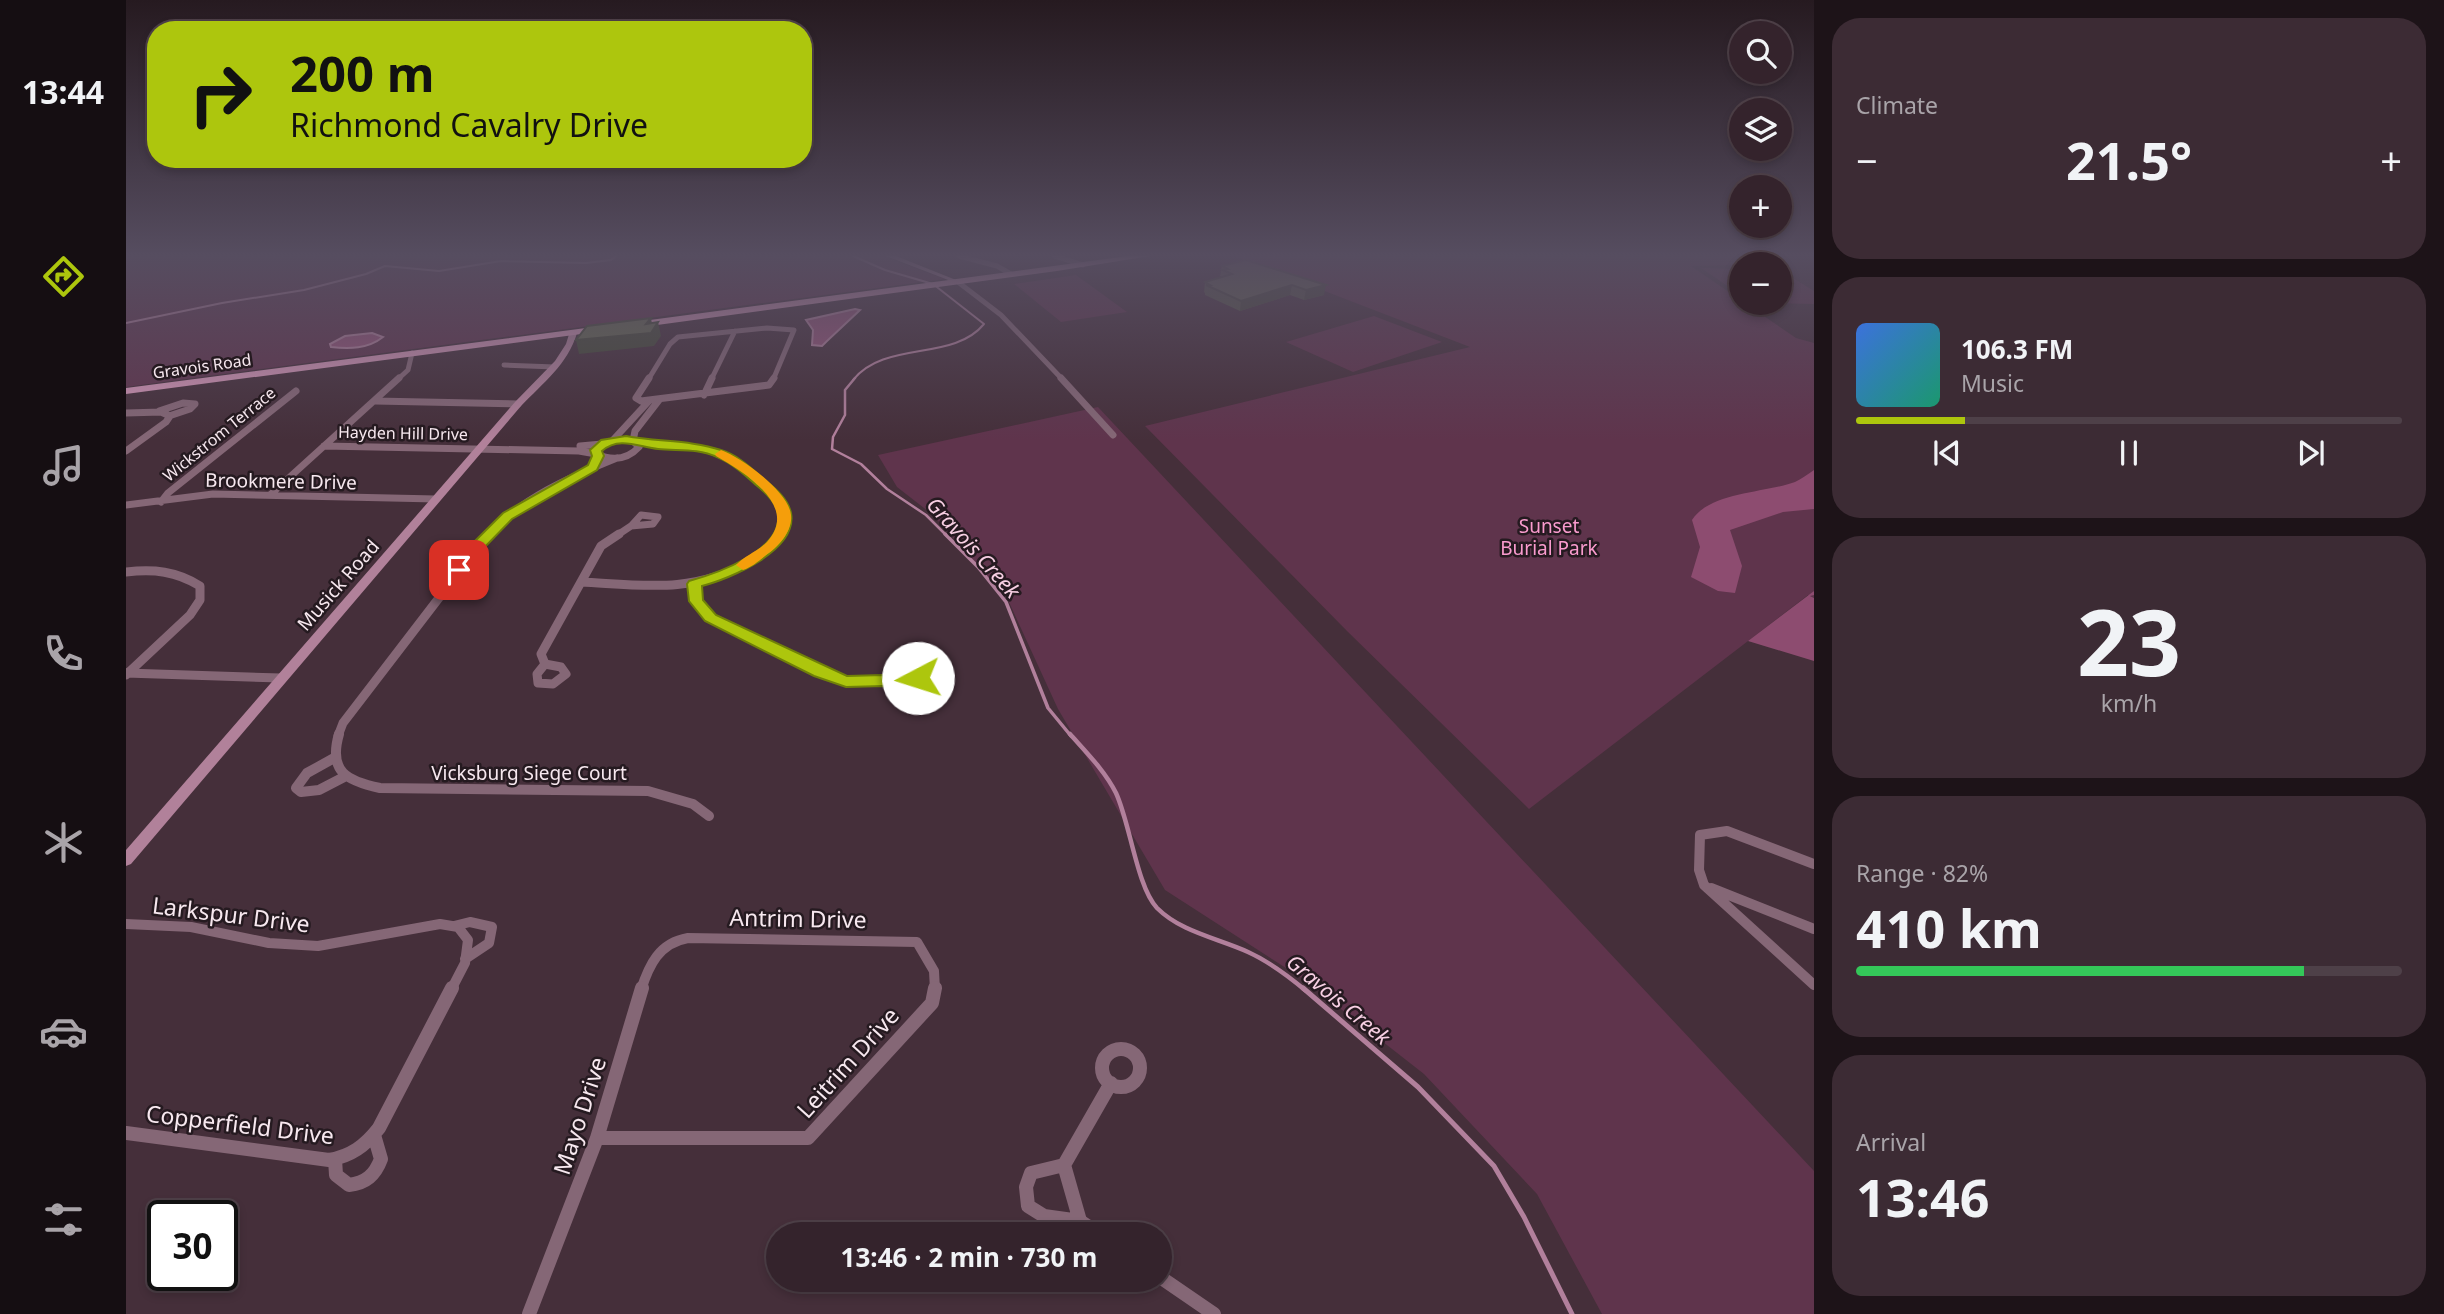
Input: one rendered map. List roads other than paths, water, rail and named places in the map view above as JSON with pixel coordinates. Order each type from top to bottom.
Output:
[{"type":"main road","points":[[623,326],[690,317]]},
{"type":"main road","name":"Gravois Road","points":[[126,391],[610,328]]},
{"type":"street","points":[[1003,317],[1113,435]]},
{"type":"street","points":[[783,328],[794,330],[775,377],[769,385],[704,395],[649,401],[636,398],[675,339],[735,331],[783,328]]},
{"type":"street","points":[[704,395],[735,331]]},
{"type":"street","name":"Musick Road","points":[[126,860],[518,404],[555,367],[566,352],[573,332]]},
{"type":"street","points":[[270,495],[408,370],[412,353]]},
{"type":"street","points":[[504,365],[555,367]]},
{"type":"street","name":"Wickstrom Terrace","points":[[161,502],[168,493],[296,391]]},
{"type":"street","points":[[636,452],[639,447],[632,433],[659,400]]},
{"type":"street","points":[[375,401],[518,404]]},
{"type":"street","points":[[613,440],[649,401]]},
{"type":"street","points":[[126,413],[159,412],[169,415],[190,409],[195,404],[183,403],[159,412]]},
{"type":"street","points":[[126,451],[166,422],[169,415]]},
{"type":"street","points":[[481,448],[601,444],[613,440],[657,446],[690,446],[720,453],[743,467],[776,496],[785,515],[781,531],[771,546],[723,576],[694,584],[580,582]]},
{"type":"street","points":[[593,467],[596,450],[601,444]]},
{"type":"street","name":"Hayden Hill Drive","points":[[324,446],[481,448]]},
{"type":"street","points":[[335,757],[307,773],[298,781],[296,788],[300,792],[310,793],[327,788],[346,776],[335,757],[336,738],[343,723],[475,549],[508,516],[593,467],[657,446]]},
{"type":"street","points":[[481,448],[617,458]]},
{"type":"street","name":"Brookmere Drive","points":[[126,505],[213,494],[436,499]]},
{"type":"street","points":[[545,664],[541,654],[549,636],[601,546],[631,526]]},
{"type":"street","points":[[126,572],[146,570],[182,574],[200,586],[201,600],[190,615],[127,674]]},
{"type":"street","points":[[694,584],[696,601],[711,618],[820,672],[846,682],[884,680]]},
{"type":"street","points":[[127,674],[281,678]]},
{"type":"street","name":"Vicksburg Siege Court","points":[[346,776],[351,781],[380,788],[648,791],[676,797],[693,804],[709,816]]},
{"type":"street","points":[[1814,864],[1727,831],[1700,835],[1699,870],[1704,885],[1814,985]]},
{"type":"street","points":[[1704,885],[1814,929]]},
{"type":"street","name":"Larkspur Drive","points":[[126,924],[191,927],[269,943],[318,946],[440,924],[454,926],[470,922],[492,927],[493,934],[488,945],[465,959]]},
{"type":"street","name":"Copperfield Drive","points":[[126,1132],[335,1159],[347,1157],[366,1146],[465,959],[468,940],[458,927],[454,926]]},
{"type":"street","name":"Antrim Drive","points":[[678,939],[917,942]]},
{"type":"street","name":"Mayo Drive","points":[[529,1314],[597,1138],[649,965],[660,951],[678,939]]},
{"type":"street","name":"Leitrim Drive","points":[[597,1138],[808,1138],[932,1003],[937,986],[930,960],[917,942]]},
{"type":"street","points":[[1063,1165],[1080,1221],[1044,1216],[1028,1206],[1026,1187],[1031,1173],[1063,1165],[1111,1083]]},
{"type":"street","points":[[335,1159],[336,1175],[349,1185],[361,1184],[372,1177],[381,1159],[374,1135]]},
{"type":"street","points":[[1172,1285],[1214,1314]]},
{"type":"waterway","points":[[126,323],[153,317]]},
{"type":"waterway","name":"Gravois Creek","points":[[854,379],[867,368],[883,360],[937,348],[971,336],[984,324],[975,317]]},
{"type":"waterway","name":"Gravois Creek","points":[[854,379],[845,390],[845,415],[833,437],[832,449],[861,464],[887,489],[926,515],[978,567],[1006,602],[1048,708],[1071,736]]},
{"type":"waterway","name":"Gravois Creek","points":[[1070,734],[1112,785],[1121,806],[1144,885],[1157,908],[1188,929],[1264,960],[1305,990]]},
{"type":"waterway","name":"Gravois Creek","points":[[1303,988],[1418,1087],[1494,1166],[1524,1217],[1572,1314]]},
{"type":"park label","name":"Sunset Burial Park","points":[[1549,537]]}]
